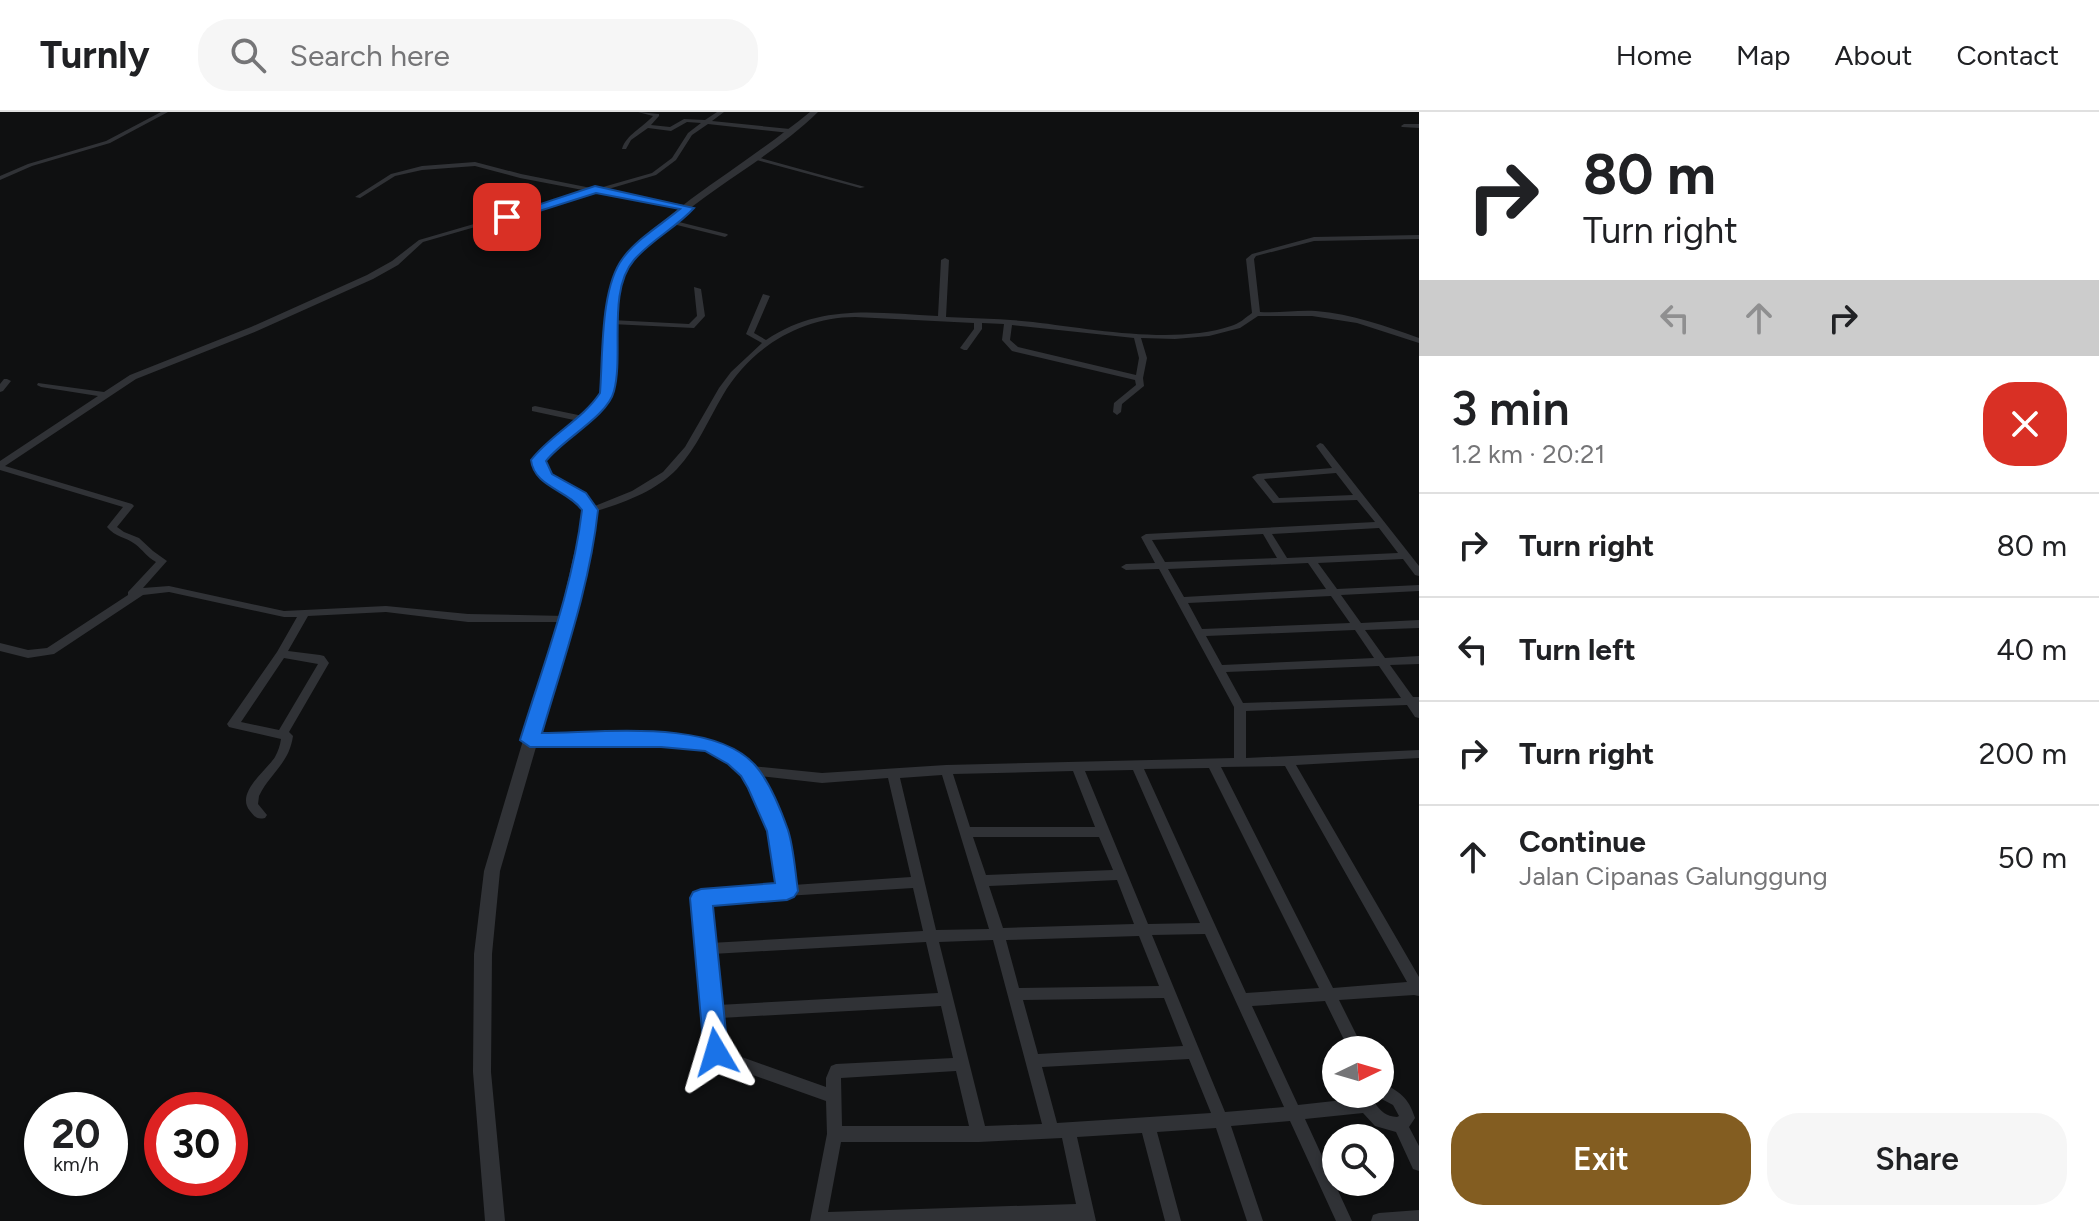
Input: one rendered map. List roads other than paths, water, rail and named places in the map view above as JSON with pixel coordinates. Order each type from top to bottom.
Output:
[{"type":"street","points":[[0,178],[30,165],[108,142],[165,112]]},
{"type":"street","points":[[624,148],[629,139],[657,115],[641,112]]},
{"type":"street","points":[[0,466],[133,377],[254,329],[370,277],[395,263],[421,241],[665,168],[690,134],[721,112]]},
{"type":"street","points":[[495,1221],[482,1072],[483,954],[492,871],[566,620],[588,532],[590,510],[581,497],[546,477],[540,470],[539,460],[552,443],[598,407],[607,393],[618,279],[628,259],[814,112]]},
{"type":"street","points":[[647,126],[671,129],[683,121],[790,131]]},
{"type":"street","points":[[1404,126],[1419,126]]},
{"type":"street","points":[[755,158],[862,187]]},
{"type":"street","points":[[358,197],[393,175],[422,168],[470,164],[689,208]]},
{"type":"street","points":[[671,222],[725,235]]},
{"type":"street","points":[[1256,314],[1250,259],[1254,255],[1314,239],[1419,237]]},
{"type":"street","points":[[942,319],[945,260]]},
{"type":"street","points":[[616,323],[691,326],[701,316],[697,289]]},
{"type":"street","points":[[766,296],[750,334],[767,343]]},
{"type":"street","points":[[590,510],[639,491],[673,468],[725,386],[752,353],[783,332],[836,315],[1008,322],[1137,336],[1201,334],[1242,326],[1256,314],[1308,313],[1377,325],[1419,341]]},
{"type":"street","points":[[964,348],[978,329],[978,321]]},
{"type":"street","points":[[1008,322],[1006,340],[1015,349],[1139,378]]},
{"type":"street","points":[[1117,412],[1118,403],[1140,386],[1143,367],[1137,336]]},
{"type":"street","points":[[0,389],[7,381]]},
{"type":"street","points":[[41,385],[105,395]]},
{"type":"street","points":[[535,409],[583,419]]},
{"type":"street","points":[[1320,446],[1419,573]]},
{"type":"street","points":[[0,466],[129,506],[112,527],[119,535],[138,542],[149,556],[162,563],[122,604]]},
{"type":"street","points":[[1339,470],[1257,477],[1276,501],[1360,497]]},
{"type":"street","points":[[1240,763],[1240,707],[1148,536],[1382,525]]},
{"type":"street","points":[[1265,530],[1284,561]]},
{"type":"street","points":[[1126,567],[1406,556]]},
{"type":"street","points":[[1311,560],[1382,662],[1414,701],[1419,714]]},
{"type":"street","points":[[1182,600],[1419,588]]},
{"type":"street","points":[[0,647],[28,654],[50,651],[140,592],[169,589],[200,593],[232,604],[304,614],[386,609],[468,618],[566,620]]},
{"type":"street","points":[[261,815],[252,805],[252,796],[286,752],[287,738],[282,734],[233,724],[304,614]]},
{"type":"street","points":[[1200,633],[1419,624]]},
{"type":"street","points":[[281,654],[320,659],[324,663],[282,734]]},
{"type":"street","points":[[1218,669],[1419,660]]},
{"type":"street","points":[[1240,707],[1414,701]]},
{"type":"street","points":[[530,740],[661,740],[708,745],[725,752],[748,770],[766,800],[778,831],[787,891]]},
{"type":"street","points":[[748,770],[822,778],[946,770],[1213,764],[1419,754]]},
{"type":"street","points":[[1243,1000],[1418,989],[1288,761]]},
{"type":"street","points":[[1213,764],[1350,1036]]},
{"type":"street","points":[[1137,766],[1344,1221]]},
{"type":"street","points":[[1077,767],[1221,1120],[1255,1221]]},
{"type":"street","points":[[946,770],[1034,1061],[1087,1217],[818,1220],[835,1134],[833,1078],[841,1069],[962,1064]]},
{"type":"street","points":[[893,774],[979,1134]]},
{"type":"street","points":[[965,832],[1102,832]]},
{"type":"street","points":[[982,881],[1120,875]]},
{"type":"street","points":[[835,1097],[718,1056],[700,902],[704,896],[918,882]]},
{"type":"street","points":[[704,949],[931,936],[1209,928]]},
{"type":"street","points":[[1015,994],[1170,992]]},
{"type":"street","points":[[711,1012],[947,999]]},
{"type":"street","points":[[1034,1061],[1193,1052]]},
{"type":"street","points":[[1371,1108],[1375,1117],[1388,1125],[1400,1125],[1412,1107],[1394,1095]]},
{"type":"street","points":[[835,1134],[1060,1132],[1148,1127],[1324,1108]]},
{"type":"street","points":[[1400,1125],[1419,1163]]},
{"type":"street","points":[[1148,1127],[1173,1221]]},
{"type":"street","points":[[1379,1221],[1419,1218]]}]
